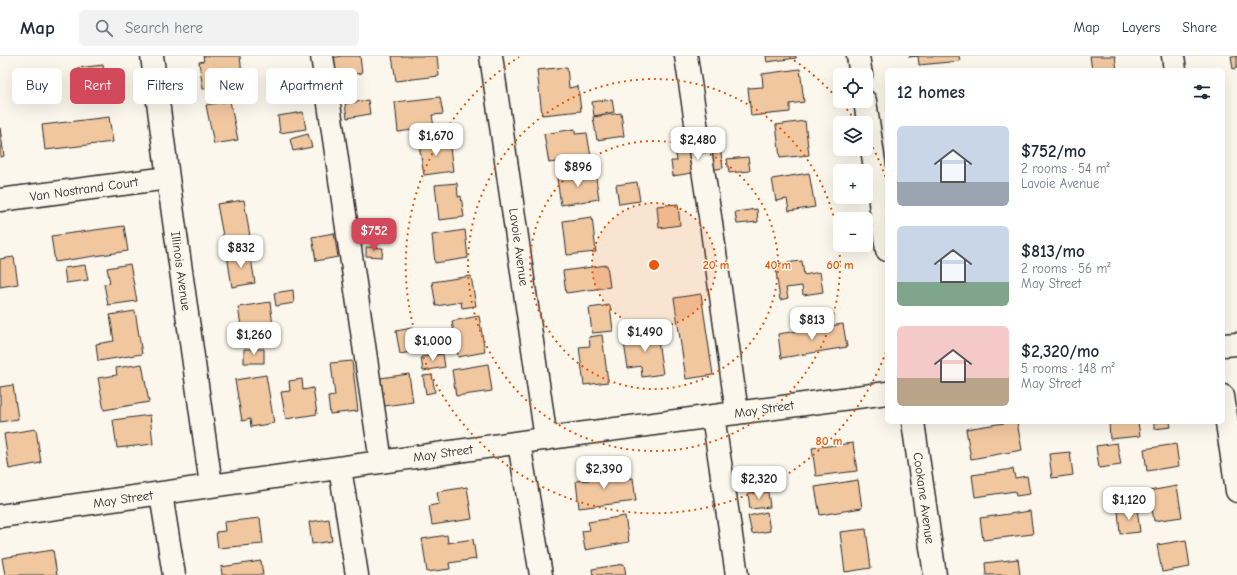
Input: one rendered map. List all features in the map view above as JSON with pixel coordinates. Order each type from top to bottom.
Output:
[{"type":"street","name":"Illinois Avenue","points":[[152,56],[211,486]]},
{"type":"street","points":[[322,56],[381,462]]},
{"type":"street","name":"Lavoie Avenue","points":[[491,56],[546,439]]},
{"type":"street","points":[[686,56],[737,413]]},
{"type":"street","points":[[858,56],[860,68]]},
{"type":"street","points":[[1173,56],[1175,68]]},
{"type":"street","points":[[866,108],[885,236]]},
{"type":"street","name":"Van Nostrand Court","points":[[0,200],[168,178]]},
{"type":"street","points":[[1225,345],[1237,344]]},
{"type":"street","name":"May Street","points":[[0,516],[885,392]]},
{"type":"street","points":[[1225,410],[1237,492]]},
{"type":"street","points":[[713,416],[737,575]]},
{"type":"street","name":"Cookane Avenue","points":[[913,424],[935,575]]},
{"type":"street","points":[[519,443],[541,575]]},
{"type":"street","points":[[340,468],[357,575]]},
{"type":"street","points":[[161,494],[174,575]]},
{"type":"building","points":[[203,56],[240,56],[241,68],[205,68],[205,89],[203,89],[199,62],[204,61]]},
{"type":"building","points":[[342,56],[360,56],[362,73],[357,74],[357,68],[332,68],[331,58]]},
{"type":"building","points":[[392,56],[437,56],[439,76],[396,81]]},
{"type":"building","points":[[766,56],[796,56],[796,58],[767,62]]},
{"type":"building","points":[[918,56],[959,56],[960,61],[919,65]]},
{"type":"building","points":[[1090,56],[1115,56],[1117,68],[1092,68]]},
{"type":"building","points":[[1231,56],[1237,56],[1237,68],[1233,69]]},
{"type":"building","points":[[103,65],[103,68],[77,68]]},
{"type":"building","points":[[567,67],[569,88],[578,86],[581,111],[542,115],[537,70]]},
{"type":"building","points":[[800,69],[804,102],[790,104],[790,112],[751,116],[748,88],[763,87],[762,74]]},
{"type":"building","points":[[440,97],[443,114],[432,115],[434,127],[398,132],[395,102]]},
{"type":"building","points":[[612,99],[614,112],[594,116],[592,102]]},
{"type":"building","points":[[368,100],[370,114],[347,118],[345,104],[357,104],[357,102]]},
{"type":"building","points":[[231,104],[238,140],[214,144],[206,105]]},
{"type":"building","points":[[303,112],[306,129],[280,133],[278,116]]},
{"type":"building","points":[[621,113],[624,136],[597,140],[593,117]]},
{"type":"building","points":[[109,117],[113,142],[45,150],[42,125]]},
{"type":"building","points":[[805,121],[809,155],[780,158],[776,125]]},
{"type":"building","points":[[0,128],[4,156],[0,157]]},
{"type":"building","points":[[575,129],[575,134],[587,133],[591,157],[549,163],[544,134]]},
{"type":"building","points":[[308,134],[312,147],[293,151],[290,139]]},
{"type":"building","points":[[449,140],[453,171],[424,175],[419,144]]},
{"type":"building","points":[[720,146],[723,168],[673,176],[671,161],[677,161],[676,154]]},
{"type":"building","points":[[748,157],[750,171],[729,173],[727,159]]},
{"type":"building","points":[[595,171],[599,199],[561,205],[557,178]]},
{"type":"building","points":[[809,173],[815,207],[789,211],[787,199],[776,201],[772,179]]},
{"type":"building","points":[[637,182],[640,201],[619,204],[616,185]]},
{"type":"building","points":[[457,183],[458,197],[461,196],[464,217],[439,220],[435,185]]},
{"type":"building","points":[[244,200],[250,237],[224,241],[217,204]]},
{"type":"building","points":[[678,204],[680,225],[659,228],[657,206]]},
{"type":"building","points":[[757,209],[758,222],[737,224],[735,212]]},
{"type":"building","points":[[592,217],[596,252],[567,255],[563,221]]},
{"type":"building","points":[[124,226],[128,251],[55,262],[51,236]]},
{"type":"building","points":[[465,230],[468,258],[435,263],[432,235]]},
{"type":"building","points":[[334,233],[338,257],[316,261],[312,237]]},
{"type":"building","points":[[366,247],[383,248],[382,257],[366,256]]},
{"type":"building","points":[[250,252],[255,283],[232,287],[227,255]]},
{"type":"building","points":[[14,257],[18,284],[0,287],[0,259]]},
{"type":"building","points":[[802,261],[804,275],[820,272],[823,292],[803,295],[802,286],[786,288],[788,298],[780,300],[775,264]]},
{"type":"building","points":[[130,264],[137,301],[108,305],[104,284],[110,283],[107,268]]},
{"type":"building","points":[[85,265],[88,280],[66,283],[64,268]]},
{"type":"building","points":[[607,265],[610,287],[566,293],[563,271]]},
{"type":"building","points":[[471,276],[476,306],[462,308],[461,302],[436,306],[432,282]]},
{"type":"building","points":[[293,290],[294,303],[276,306],[274,293]]},
{"type":"building","points":[[701,294],[713,375],[686,379],[674,298]]},
{"type":"building","points":[[270,302],[274,334],[243,338],[238,307]]},
{"type":"building","points":[[610,305],[613,331],[592,333],[589,308]]},
{"type":"building","points":[[135,311],[142,354],[98,361],[96,344],[114,341],[110,315]]},
{"type":"building","points":[[479,316],[485,352],[458,357],[452,321]]},
{"type":"building","points":[[843,324],[847,347],[781,358],[778,334]]},
{"type":"building","points":[[412,328],[417,351],[400,354],[396,331]]},
{"type":"building","points":[[656,328],[663,374],[642,377],[641,366],[628,368],[624,343],[637,341],[636,331]]},
{"type":"building","points":[[602,335],[608,382],[584,385],[579,347],[590,346],[589,337]]},
{"type":"building","points":[[244,349],[264,349],[264,363],[244,363]]},
{"type":"building","points":[[443,354],[445,367],[423,371],[421,357]]},
{"type":"building","points":[[352,361],[358,411],[330,414],[328,397],[335,396],[331,363]]},
{"type":"building","points":[[142,364],[149,402],[104,410],[98,378],[117,375],[116,368]]},
{"type":"building","points":[[488,364],[492,391],[456,396],[452,370]]},
{"type":"building","points":[[409,374],[413,402],[384,406],[380,378]]},
{"type":"building","points":[[266,375],[274,423],[251,427],[250,419],[242,421],[235,380]]},
{"type":"building","points":[[432,375],[435,392],[426,394],[423,376]]},
{"type":"building","points":[[302,379],[303,390],[313,388],[317,414],[286,419],[281,392],[290,391],[289,381]]},
{"type":"building","points":[[13,385],[18,419],[0,422],[0,387]]},
{"type":"building","points":[[150,415],[153,444],[117,448],[113,420]]},
{"type":"building","points":[[997,424],[1017,424],[1022,450],[971,459],[966,429]]},
{"type":"building","points":[[1109,424],[1138,424],[1140,436],[1110,439]]},
{"type":"building","points":[[1154,424],[1170,424],[1171,427],[1154,429]]},
{"type":"building","points":[[36,429],[41,463],[9,469],[4,434]]},
{"type":"building","points":[[853,443],[857,471],[816,476],[812,448]]},
{"type":"building","points":[[1117,443],[1121,465],[1099,468],[1096,446]]},
{"type":"building","points":[[1176,444],[1179,466],[1147,471],[1144,449]]},
{"type":"building","points":[[1070,452],[1073,475],[1052,478],[1049,454]]},
{"type":"building","points":[[606,469],[607,481],[633,478],[636,501],[579,508],[576,481],[589,480],[588,471]]},
{"type":"building","points":[[1013,469],[1015,478],[1027,476],[1030,494],[1016,496],[1015,491],[975,497],[972,475]]},
{"type":"building","points":[[858,480],[862,508],[820,515],[815,487]]},
{"type":"building","points":[[1177,486],[1182,517],[1154,521],[1149,491]]},
{"type":"building","points":[[467,487],[472,519],[432,525],[429,506],[439,504],[437,492]]},
{"type":"building","points":[[768,492],[770,507],[750,509],[748,493]]},
{"type":"building","points":[[1137,508],[1140,532],[1120,534],[1118,510]]},
{"type":"building","points":[[1030,511],[1033,534],[983,540],[980,518]]},
{"type":"building","points":[[767,512],[770,531],[752,534],[748,516]]},
{"type":"building","points":[[625,516],[629,542],[585,550],[582,531],[590,530],[588,522]]},
{"type":"building","points":[[260,518],[263,544],[218,548],[216,532],[225,531],[224,522]]},
{"type":"building","points":[[329,519],[332,541],[312,544],[309,522]]},
{"type":"building","points":[[866,529],[871,568],[845,572],[840,532]]},
{"type":"building","points":[[447,535],[448,543],[473,539],[476,559],[449,563],[450,569],[427,572],[422,539]]},
{"type":"building","points":[[1186,540],[1190,567],[1162,572],[1157,545]]},
{"type":"building","points":[[53,550],[57,575],[5,575],[2,558]]},
{"type":"building","points":[[1018,559],[1020,575],[986,575],[985,563]]},
{"type":"building","points":[[261,561],[263,575],[222,575],[221,567]]},
{"type":"building","points":[[624,564],[626,575],[593,575],[592,569]]}]
